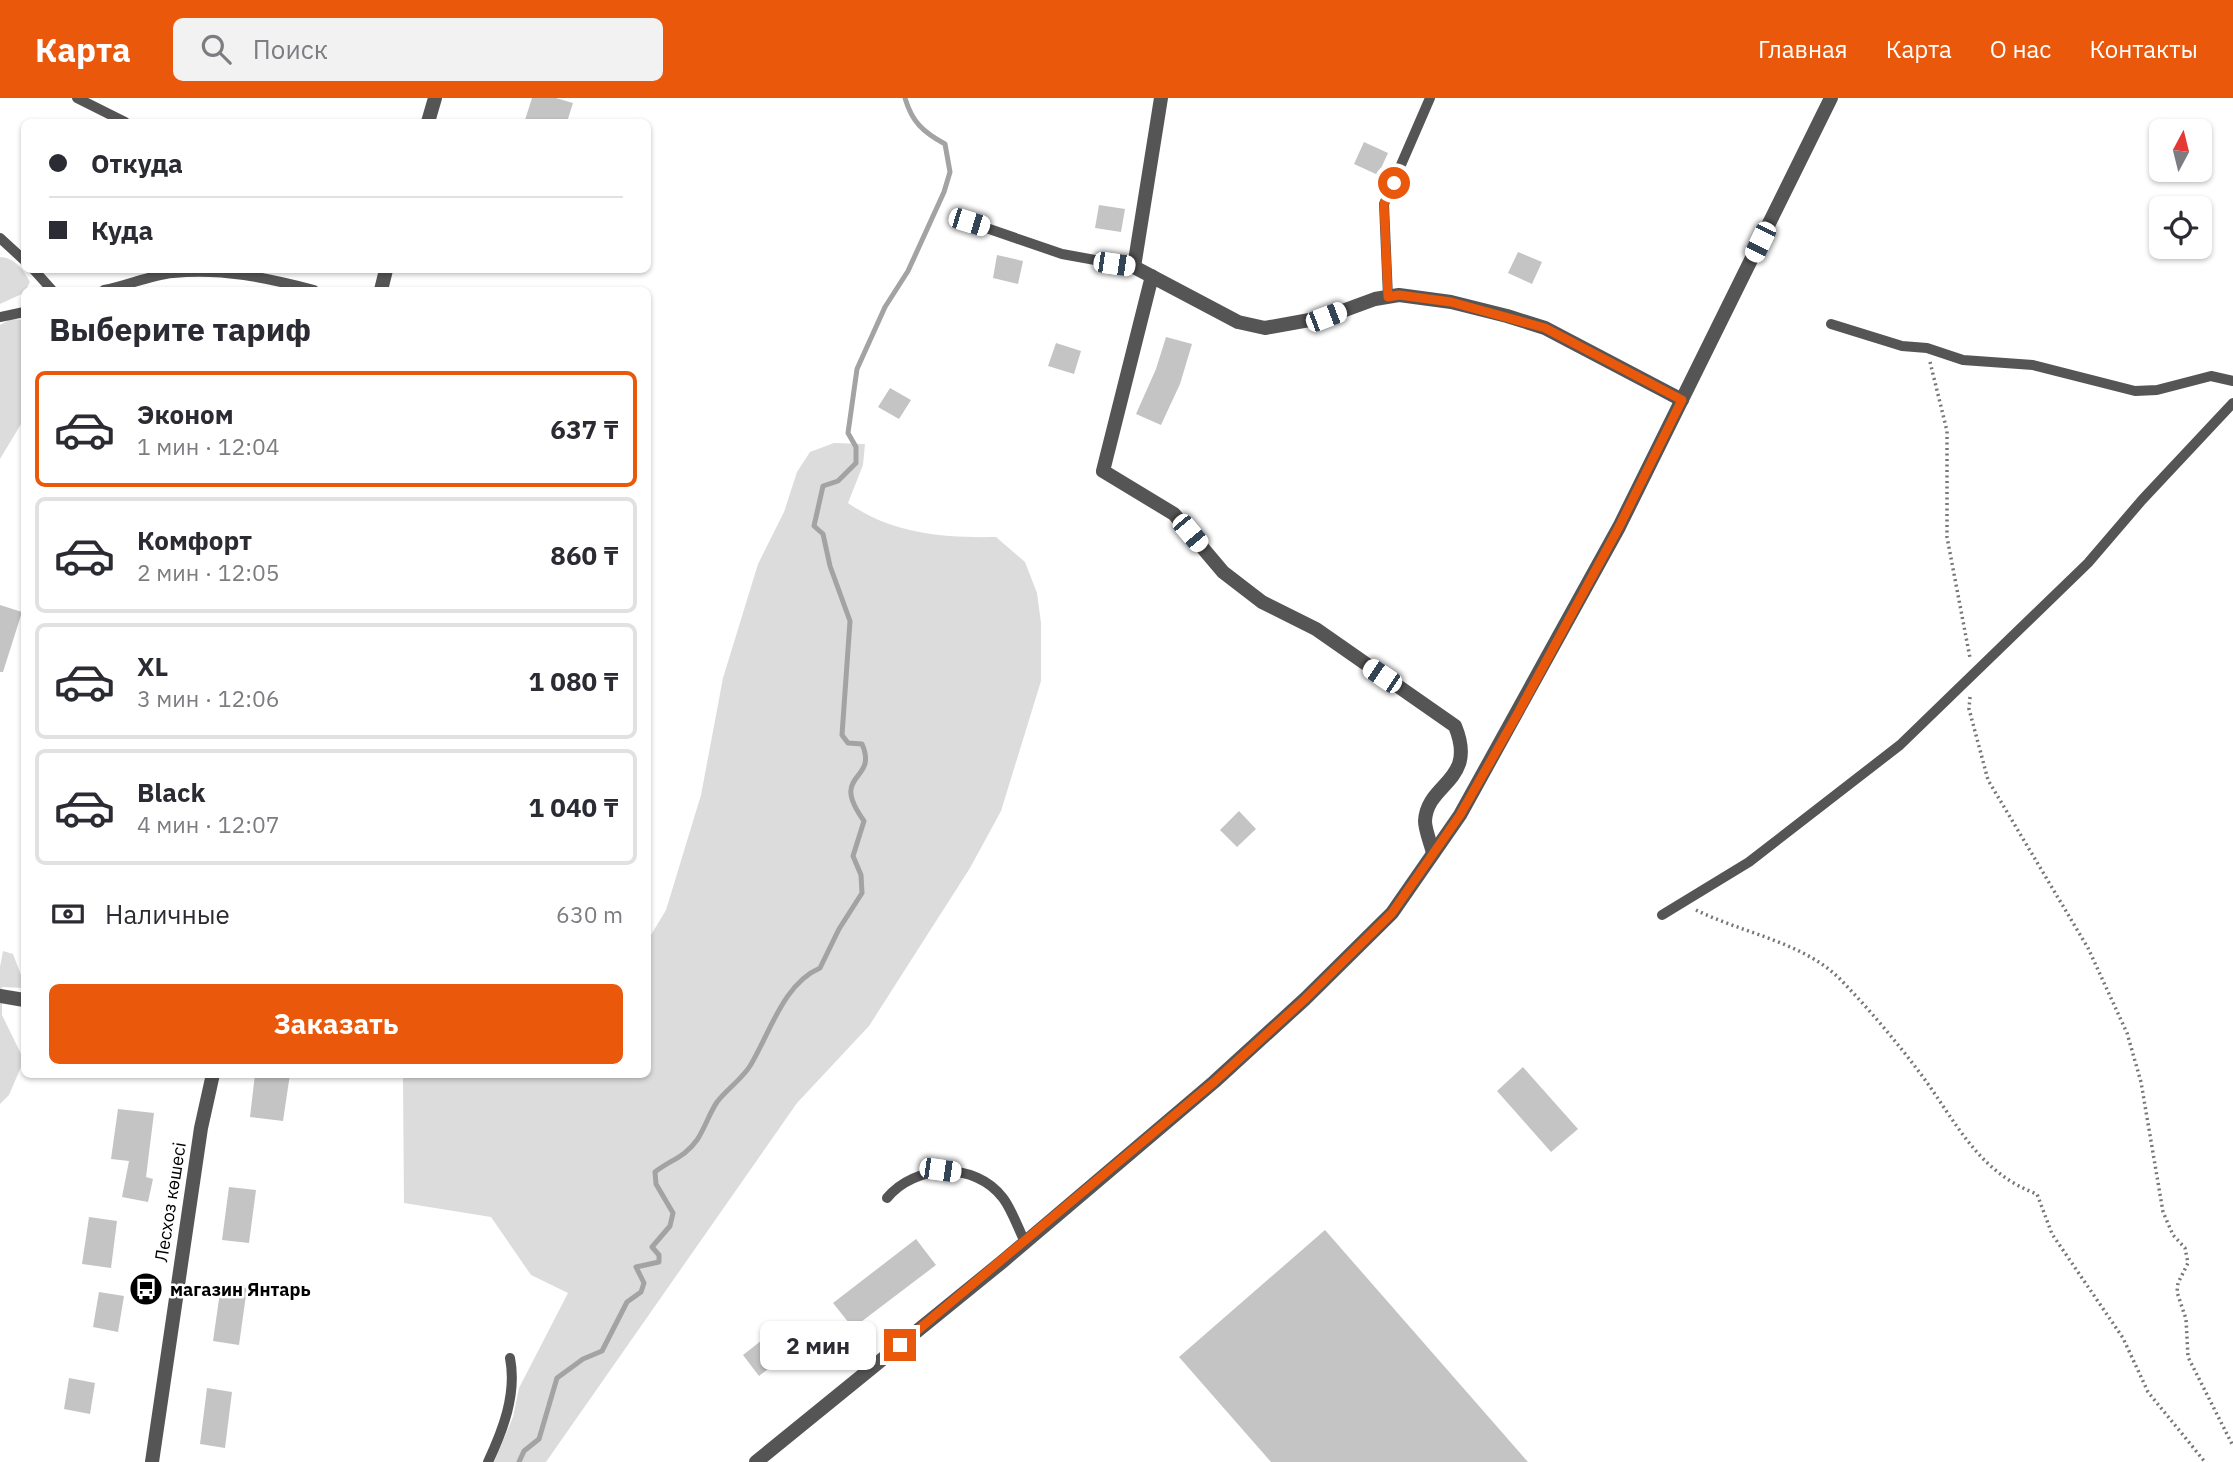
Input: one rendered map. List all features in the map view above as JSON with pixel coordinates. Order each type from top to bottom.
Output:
[{"type":"street","points":[[429,119],[435,98]]},
{"type":"street","points":[[1161,98],[1134,267],[1238,322],[1265,328],[1326,317],[1399,295],[1451,302],[1545,328],[1682,400]]},
{"type":"street","points":[[756,1462],[1025,1242],[1214,1082],[1305,999],[1392,913],[1460,815],[1619,527],[1831,98]]},
{"type":"street","points":[[1152,276],[1102,471],[1174,514],[1223,572],[1262,601],[1316,629],[1455,726],[1461,740],[1461,760],[1454,775],[1435,798],[1425,820],[1433,853]]},
{"type":"street","points":[[0,996],[21,1000]]},
{"type":"street","name":"Лесхоз көшесі","points":[[152,1462],[199,1141],[212,1078]]},
{"type":"lane","points":[[77,98],[119,119]]},
{"type":"lane","points":[[1388,297],[1384,204],[1430,98]]},
{"type":"lane","points":[[969,222],[1062,254],[1134,267]]},
{"type":"lane","points":[[0,238],[21,257]]},
{"type":"lane","points":[[37,273],[49,287]]},
{"type":"lane","points":[[116,287],[171,273]]},
{"type":"lane","points":[[255,273],[304,287]]},
{"type":"lane","points":[[0,317],[21,313]]},
{"type":"lane","points":[[1831,324],[1902,346],[1927,348],[1962,360],[2033,365],[2135,390],[2157,390],[2211,376],[2233,381]]},
{"type":"lane","points":[[1662,915],[1749,862],[1899,745],[2088,563],[2159,481],[2233,403]]},
{"type":"lane","points":[[887,1198],[914,1177],[940,1170],[965,1174],[985,1181],[1003,1198],[1025,1242]]},
{"type":"lane","points":[[488,1462],[506,1418],[511,1390],[510,1358]]},
{"type":"path","points":[[1927,348],[1947,431],[1947,537],[1972,674],[1969,709],[1988,780],[2088,948],[2127,1033],[2141,1082],[2163,1212],[2173,1235],[2185,1248],[2188,1263],[2178,1283],[2177,1292],[2186,1319],[2188,1357],[2233,1446]]},
{"type":"path","points":[[1681,903],[1728,926],[1821,963],[1840,979],[1920,1073],[1971,1147],[2011,1185],[2036,1194],[2052,1234],[2123,1338],[2148,1392],[2205,1462]]},
{"type":"shaded area","points":[[0,257],[18,265],[21,273],[24,273],[30,282],[27,287],[21,287],[21,294],[0,304]]},
{"type":"shaded area","points":[[11,319],[21,320],[21,424],[0,459],[0,325]]},
{"type":"shaded area","points":[[834,443],[865,444],[863,465],[848,503],[883,522],[901,528],[938,535],[996,537],[1025,562],[1037,593],[1041,623],[1041,681],[1001,811],[970,868],[869,1026],[797,1103],[546,1462],[494,1462],[513,1417],[519,1388],[568,1293],[531,1275],[491,1217],[404,1203],[403,1079],[651,1078],[651,935],[666,910],[701,795],[723,678],[758,564],[784,512],[797,472],[810,452]]},
{"type":"shaded area","points":[[3,951],[13,954],[21,975],[21,988],[2,987],[2,1015],[21,1054],[21,1067],[9,1095],[0,1104],[0,967]]},
{"type":"building","points":[[532,98],[556,98],[573,103],[568,119],[525,119]]},
{"type":"building","points":[[1364,142],[1388,153],[1378,175],[1354,164]]},
{"type":"building","points":[[1099,205],[1125,209],[1121,232],[1095,228]]},
{"type":"building","points":[[1518,252],[1542,262],[1532,284],[1508,273]]},
{"type":"building","points":[[997,255],[1023,261],[1018,284],[993,278]]},
{"type":"building","points":[[1166,337],[1192,344],[1180,384],[1161,425],[1136,414],[1156,369]]},
{"type":"building","points":[[1056,343],[1081,351],[1074,374],[1048,366]]},
{"type":"building","points":[[890,388],[911,400],[899,419],[878,407]]},
{"type":"building","points":[[0,605],[21,612],[21,615],[3,672],[0,672]]},
{"type":"building","points":[[1239,811],[1256,829],[1237,847],[1220,830]]},
{"type":"building","points":[[1523,1067],[1578,1129],[1551,1152],[1497,1091]]},
{"type":"building","points":[[255,1078],[289,1078],[283,1121],[250,1117]]},
{"type":"building","points":[[118,1109],[154,1113],[146,1177],[153,1179],[148,1202],[122,1197],[129,1161],[111,1159]]},
{"type":"building","points":[[229,1187],[256,1190],[249,1243],[222,1240]]},
{"type":"building","points":[[89,1217],[117,1221],[111,1268],[82,1264]]},
{"type":"building","points":[[1325,1230],[1528,1462],[1271,1462],[1179,1357]]},
{"type":"building","points":[[916,1239],[936,1265],[853,1328],[833,1303]]},
{"type":"building","points":[[221,1285],[247,1288],[239,1345],[213,1341]]},
{"type":"building","points":[[99,1292],[124,1296],[118,1332],[93,1327]]},
{"type":"building","points":[[784,1323],[800,1344],[759,1376],[743,1355]]},
{"type":"building","points":[[69,1378],[95,1383],[90,1414],[64,1409]]},
{"type":"building","points":[[207,1388],[232,1392],[225,1448],[200,1444]]},
{"type":"waterway","points":[[519,1462],[524,1451],[539,1439],[557,1378],[583,1359],[602,1351],[627,1302],[641,1292],[644,1283],[636,1267],[659,1262],[659,1255],[652,1247],[670,1226],[673,1213],[656,1184],[655,1172],[682,1155],[697,1140],[717,1102],[750,1066],[787,997],[807,975],[820,968],[839,929],[862,893],[861,875],[853,856],[864,821],[854,805],[851,793],[852,785],[864,765],[865,756],[862,744],[848,743],[842,735],[850,621],[830,566],[823,534],[814,526],[823,486],[838,481],[856,463],[856,447],[848,433],[857,369],[885,307],[908,271],[944,192],[950,172],[945,144],[919,125],[905,98]]},
{"type":"place","name":"магазин Янтарь","points":[[146,1289]]},
{"type":"route","points":[[900,1345],[1214,1082],[1305,999],[1392,913],[1460,815],[1518,713],[1619,527],[1682,400],[1545,328],[1451,302],[1399,295],[1388,297],[1384,253],[1384,204],[1394,183]]}]
